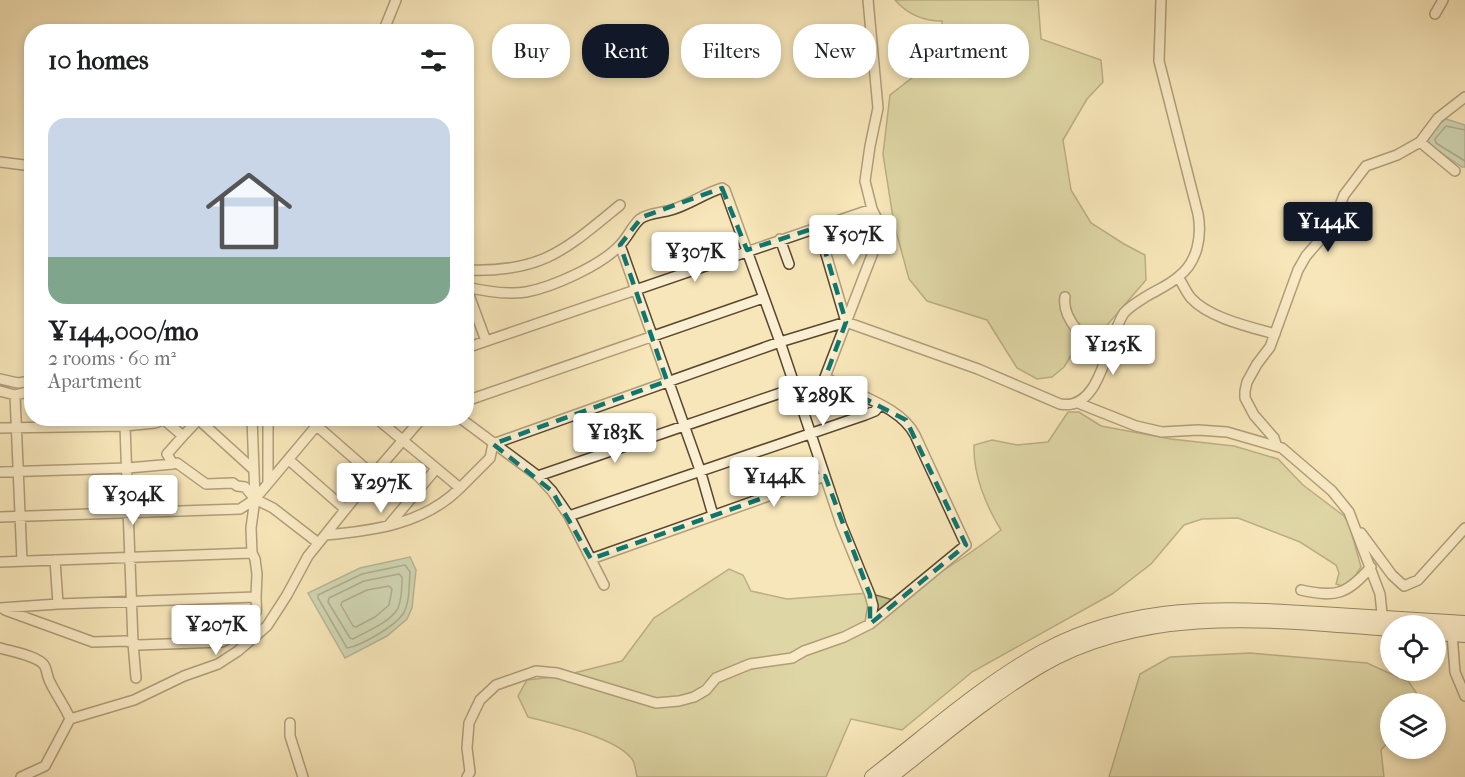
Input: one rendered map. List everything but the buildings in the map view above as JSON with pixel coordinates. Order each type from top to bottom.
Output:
[{"type":"street","points":[[386,24],[396,0]]},
{"type":"street","points":[[467,777],[470,772],[467,747],[469,723],[480,700],[496,685],[536,671],[557,673],[656,703],[694,697],[706,690],[716,678],[750,664],[792,658],[870,624],[966,544],[912,428],[902,417],[825,377],[882,229],[872,209],[866,181],[878,108],[868,0]]},
{"type":"street","points":[[493,444],[667,381],[846,322],[968,366],[1060,404],[1078,403],[1085,397],[1107,358],[1124,313],[1178,277],[1193,258],[1200,240],[1200,228],[1160,61],[1161,0]]},
{"type":"street","points":[[1435,14],[1443,0]]},
{"type":"street","points":[[1383,615],[1380,594],[1349,512],[1332,491],[1276,444],[1274,438],[1254,415],[1245,398],[1245,391],[1247,382],[1257,364],[1270,347],[1298,270],[1306,256],[1332,226],[1340,203],[1355,180],[1366,166],[1397,155],[1420,142],[1438,118],[1465,97]]},
{"type":"street","points":[[1420,142],[1455,171]]},
{"type":"street","points":[[0,162],[24,165]]},
{"type":"street","points":[[474,288],[525,292],[586,269],[620,245],[642,218],[694,202],[722,189],[725,190],[780,342],[841,524],[870,595],[873,606],[870,624]]},
{"type":"street","points":[[474,270],[501,270],[537,263],[564,249],[620,205]]},
{"type":"street","points":[[474,345],[872,209]]},
{"type":"street","points":[[818,227],[846,322]]},
{"type":"street","points":[[780,239],[789,264]]},
{"type":"street","points":[[620,245],[700,470],[713,515]]},
{"type":"street","points":[[1178,277],[1191,297],[1201,306],[1228,319],[1275,334]]},
{"type":"street","points":[[474,398],[652,338],[763,297]]},
{"type":"street","points":[[1065,297],[1068,316],[1078,330],[1107,358]]},
{"type":"street","points":[[474,309],[486,341]]},
{"type":"street","points":[[0,379],[24,382]]},
{"type":"street","points":[[538,477],[795,388]]},
{"type":"street","points":[[0,391],[15,394],[24,392]]},
{"type":"street","points":[[15,394],[22,561]]},
{"type":"street","points":[[1078,403],[1136,426],[1162,432],[1198,430],[1227,432],[1265,444],[1276,444]]},
{"type":"street","points":[[569,516],[875,411],[880,405]]},
{"type":"street","points":[[0,428],[125,426],[136,678]]},
{"type":"street","points":[[171,426],[183,436]]},
{"type":"street","points":[[173,464],[167,454],[192,426]]},
{"type":"street","points":[[207,426],[254,470]]},
{"type":"street","points":[[0,608],[93,642],[139,645],[222,642],[231,637],[254,616],[256,609],[257,574],[252,553],[251,528],[255,499],[252,426]]},
{"type":"street","points":[[268,426],[268,483]]},
{"type":"street","points":[[0,517],[240,509],[255,499],[317,426]]},
{"type":"street","points":[[324,426],[373,475]]},
{"type":"street","points":[[385,426],[460,488]]},
{"type":"street","points":[[21,777],[45,766],[70,719],[134,700],[184,676],[218,664],[261,632],[317,542],[415,426]]},
{"type":"street","points":[[470,426],[538,477],[552,491],[569,516],[604,585]]},
{"type":"street","points":[[325,535],[373,531],[431,510],[447,501],[490,458],[493,444]]},
{"type":"street","points":[[289,460],[345,509]]},
{"type":"street","points":[[0,472],[128,468],[177,463],[206,484],[232,483],[245,487],[255,499],[273,508],[317,542]]},
{"type":"street","points":[[388,526],[436,469]]},
{"type":"street","points":[[591,559],[825,476]]},
{"type":"street","points":[[1356,530],[1360,532],[1392,575],[1404,586],[1418,580],[1465,528]]},
{"type":"street","points":[[0,562],[252,553]]},
{"type":"street","points":[[55,560],[58,604]]},
{"type":"street","points":[[1301,590],[1326,595],[1336,594],[1352,587],[1371,567]]},
{"type":"street","points":[[0,608],[256,597]]},
{"type":"street","points":[[872,777],[995,681],[1022,663],[1072,637],[1102,627],[1170,611],[1208,609],[1380,626]]},
{"type":"street","points":[[890,777],[1010,685],[1081,646],[1108,637],[1173,623],[1219,620],[1380,626]]},
{"type":"street","points":[[1446,624],[1465,623]]},
{"type":"street","points":[[1458,634],[1455,672],[1465,696]]},
{"type":"street","points":[[0,648],[35,658],[44,664],[55,694],[65,705],[70,719]]},
{"type":"street","points":[[290,723],[290,736],[303,777]]},
{"type":"highlighted area","points":[[722,188],[747,250],[818,227],[846,322],[825,378],[906,420],[966,545],[870,624],[870,595],[825,476],[591,559],[552,491],[493,444],[667,381],[620,245],[642,217]]},
{"type":"green space","points":[[895,0],[1038,0],[1041,39],[1101,60],[1103,82],[1087,99],[1063,140],[1071,190],[1091,223],[1145,255],[1146,280],[1108,324],[1074,351],[1064,367],[1052,377],[1037,379],[1017,368],[987,320],[927,301],[909,279],[894,224],[883,154],[890,95],[912,78],[1029,78],[1029,24],[942,24],[942,21],[928,20],[905,10]]},
{"type":"green space","points":[[1068,412],[1079,412],[1101,426],[1171,439],[1234,446],[1278,459],[1303,485],[1344,516],[1349,524],[1361,567],[1354,578],[1342,586],[1336,584],[1339,573],[1336,565],[1300,542],[1238,518],[1202,519],[1184,525],[1151,564],[1112,594],[972,672],[902,730],[851,719],[826,777],[637,777],[632,759],[613,744],[584,732],[528,717],[518,696],[527,680],[562,676],[622,661],[654,618],[729,569],[743,575],[751,591],[787,599],[869,593],[893,600],[935,576],[1001,530],[990,511],[982,489],[974,456],[974,445],[992,440],[1017,445],[1048,442]]},
{"type":"green space","points":[[1250,653],[1367,663],[1380,669],[1380,681],[1407,681],[1416,693],[1380,693],[1380,759],[1382,759],[1384,777],[1109,777],[1140,674],[1170,657]]},
{"type":"water","points":[[1446,119],[1465,125],[1465,167],[1431,146],[1427,138]]},
{"type":"water","points":[[410,557],[416,570],[412,608],[407,619],[387,636],[345,658],[308,593],[360,568]]}]
